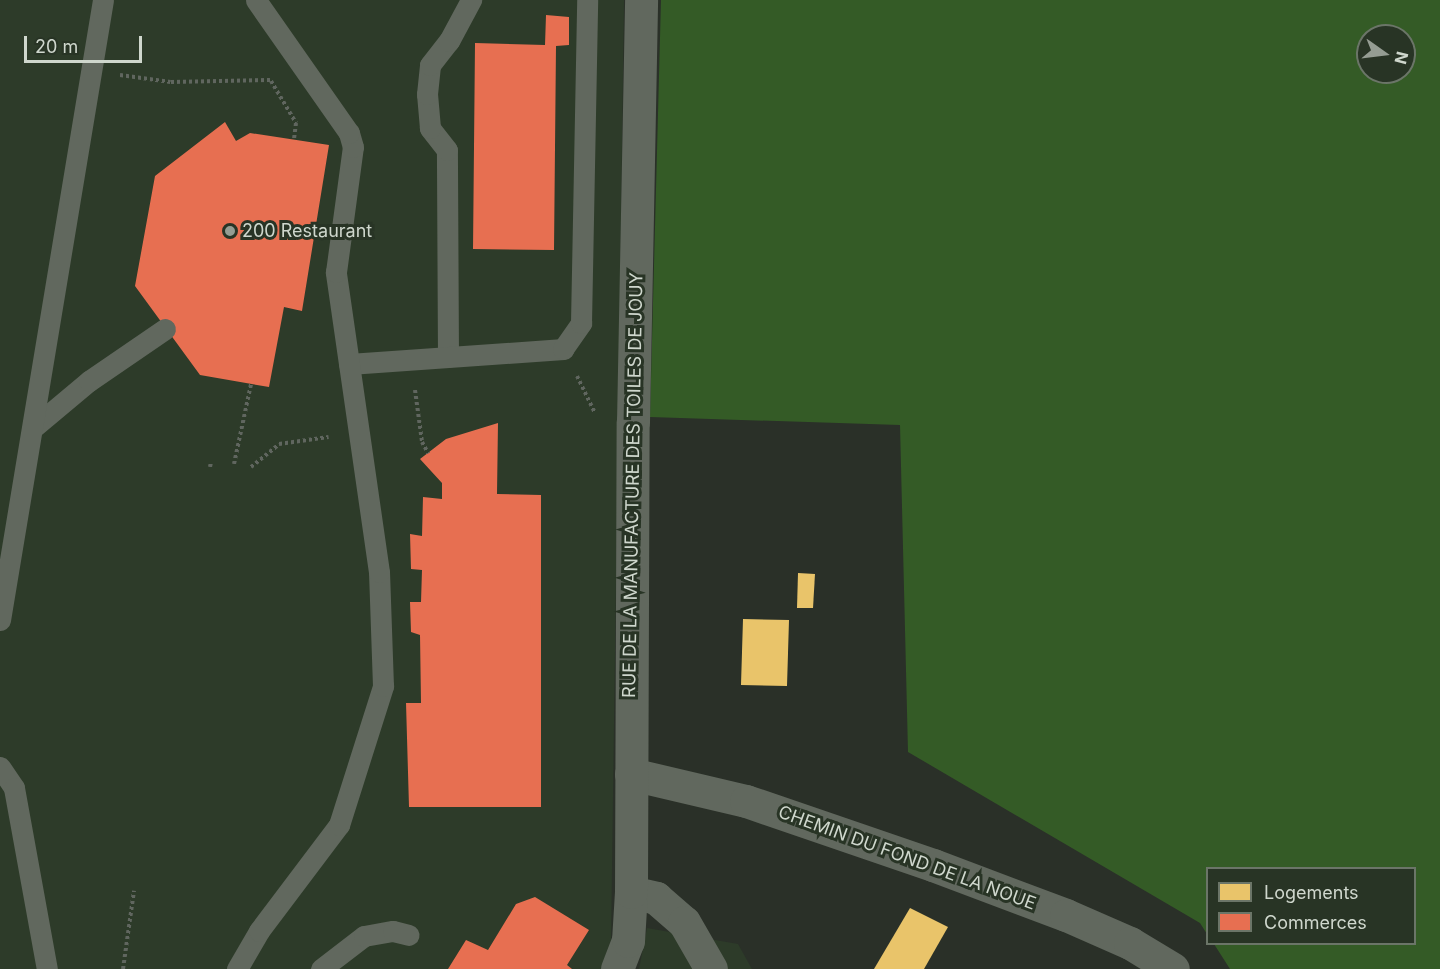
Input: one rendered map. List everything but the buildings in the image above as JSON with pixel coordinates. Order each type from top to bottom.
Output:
[{"type":"street","name":"RUE DE LA MANUFACTURE DES TOILES DE JOUY","points":[[617,969],[628,940],[631,892],[641,0]]},
{"type":"street","name":"CHEMIN DU FOND DE LA NOUE","points":[[631,774],[746,801],[933,865],[1066,915],[1130,943],[1173,969]]},
{"type":"street","points":[[631,892],[656,898],[684,922],[711,969]]},
{"type":"lane","points":[[0,620],[34,427],[103,0]]},
{"type":"lane","points":[[237,969],[259,931],[339,825],[383,686],[379,572],[336,272],[353,147],[349,133],[256,0]]},
{"type":"lane","points":[[448,357],[447,150],[430,128],[427,94],[430,65],[449,41],[471,0]]},
{"type":"lane","points":[[349,364],[563,349],[581,323],[587,0]]},
{"type":"lane","points":[[34,427],[88,381],[165,329]]},
{"type":"lane","points":[[0,767],[14,788],[47,969]]},
{"type":"lane","points":[[321,969],[364,936],[393,931],[408,935]]},
{"type":"path","points":[[182,82],[270,80]]},
{"type":"path","points":[[563,349],[596,415]]},
{"type":"path","points":[[411,359],[423,442],[428,453]]},
{"type":"path","points":[[234,464],[251,384]]},
{"type":"path","points":[[251,467],[279,444],[359,433]]},
{"type":"path","points":[[123,969],[134,891]]},
{"type":"shaded area","points":[[0,0],[624,0],[611,940],[601,969],[0,969]]},
{"type":"shaded area","points":[[647,928],[738,944],[752,969],[639,969]]},
{"type":"green space","points":[[661,0],[1440,0],[1440,969],[1230,969],[1215,945],[1416,945],[1416,867],[1206,867],[1206,932],[1200,923],[908,752],[900,425],[650,417]]},
{"type":"place","name":"200 Restaurant","points":[[230,231]]}]
